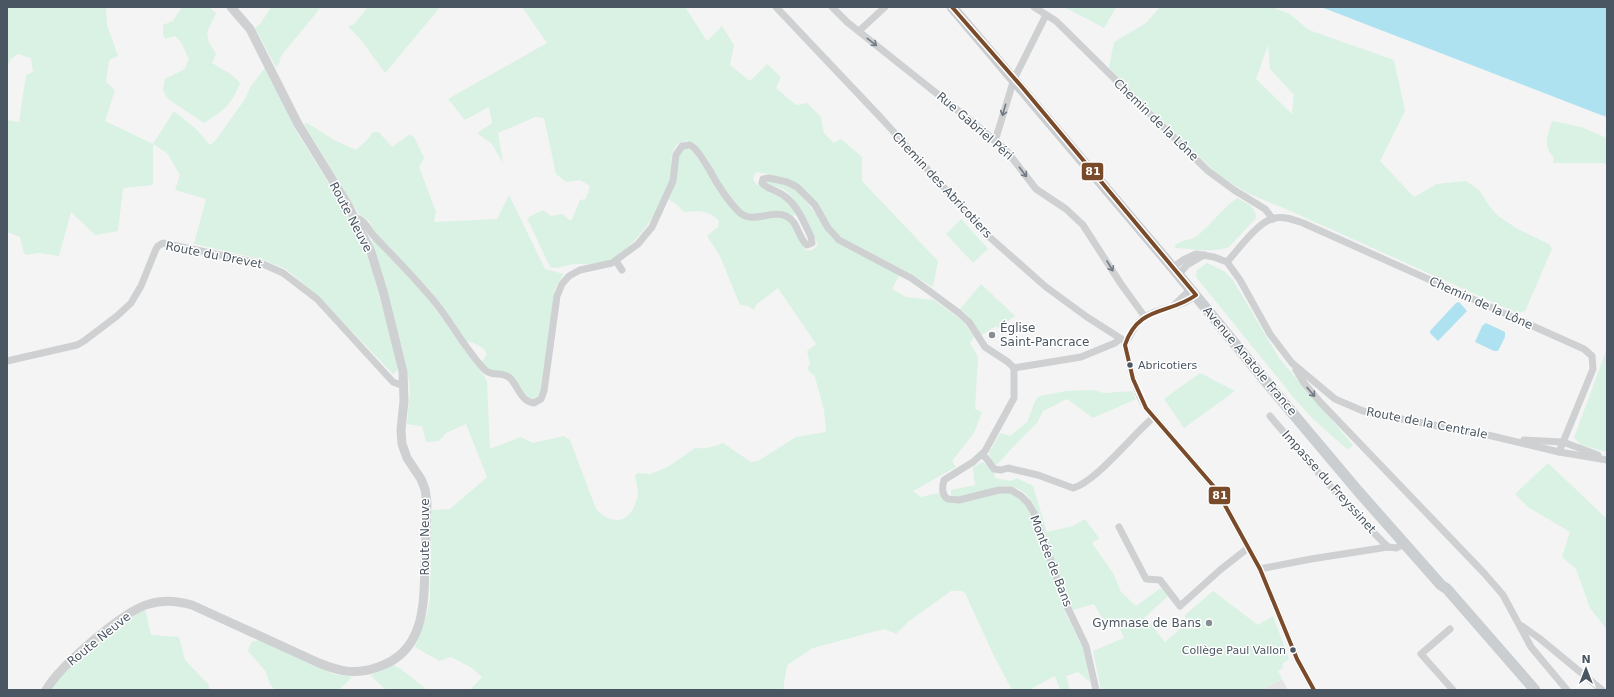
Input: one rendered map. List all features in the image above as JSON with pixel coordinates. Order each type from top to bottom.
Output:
[{"type":"main road","name":"Avenue Anatole France","points":[[952,7],[1176,271],[1358,491],[1441,585],[1447,589],[1519,675]]},
{"type":"main road","points":[[1519,675],[1528,690]]},
{"type":"main road","points":[[1519,675],[1535,690]]},
{"type":"street","name":"Route Neuve","points":[[46,690],[64,668],[126,615],[144,606],[165,601],[174,601],[192,606],[337,670],[352,672],[368,671],[384,666],[395,659],[405,650],[415,637],[421,619],[424,598],[427,503],[425,489],[421,479],[408,458],[402,444],[401,430],[404,385],[401,360],[371,252],[355,218],[298,124],[250,29],[231,7]]},
{"type":"street","name":"Chemin des Abricotiers","points":[[776,7],[882,119],[986,234],[1046,287],[1123,340]]},
{"type":"street","points":[[859,31],[885,7]]},
{"type":"street","name":"Chemin de la Lône","points":[[1034,7],[1056,21],[1208,171],[1234,190],[1265,209],[1273,219],[1276,217],[1288,218],[1303,223],[1584,349],[1589,353],[1593,359],[1593,369],[1559,452]]},
{"type":"street","name":"Rue Gabriel Péri","points":[[834,8],[859,31],[995,140],[1006,150],[1036,189],[1066,209],[1083,225],[1121,284],[1145,317]]},
{"type":"street","points":[[995,140],[1014,79],[1046,15]]},
{"type":"street","points":[[355,218],[362,220],[366,224],[372,234],[435,302],[471,353],[486,371],[489,374],[506,375],[526,400],[531,403],[540,401],[544,390],[557,296],[562,284],[573,273],[612,264],[638,244],[652,227],[673,181],[677,152],[682,146],[690,145],[701,155],[717,183],[742,215],[752,217],[775,214],[784,215],[794,222],[803,241],[807,245],[810,245],[812,243],[811,237],[792,203],[777,190],[764,187],[762,183],[764,179],[769,178],[787,182],[797,187],[815,205],[828,228],[839,240],[911,278],[948,305],[969,322],[985,347],[1008,362],[1014,368],[1014,398],[1009,410],[982,455],[994,469],[1001,470],[1008,468],[1038,475],[1073,488],[1078,487],[1098,471],[1154,417]]},
{"type":"street","points":[[1176,271],[1205,254],[1227,262],[1259,227],[1267,220],[1273,219]]},
{"type":"street","name":"Route du Drevet","points":[[7,361],[76,345],[97,332],[131,303],[141,286],[158,246],[163,243],[263,264],[283,273],[317,299],[393,382],[400,386],[404,385]]},
{"type":"street","points":[[616,261],[622,270]]},
{"type":"street","name":"Route de la Centrale","points":[[1227,262],[1240,280],[1270,334],[1292,363],[1335,399],[1363,411],[1380,415],[1504,439],[1559,452],[1607,459]]},
{"type":"street","points":[[1014,368],[1081,357],[1123,340],[1133,332],[1139,322],[1145,317],[1174,306],[1193,292]]},
{"type":"street","points":[[1123,340],[1136,387],[1146,408],[1216,489],[1260,569],[1297,659],[1314,690]]},
{"type":"street","points":[[1292,363],[1304,383],[1334,418],[1484,573],[1503,595],[1531,647],[1568,690]]},
{"type":"street","points":[[1321,403],[1326,393]]},
{"type":"street","points":[[1334,418],[1333,406],[1335,399]]},
{"type":"street","name":"Impasse du Freyssinet","points":[[1270,416],[1314,469],[1364,524],[1388,547]]},
{"type":"street","name":"Route de la Centrale","points":[[1504,439],[1563,442],[1607,459]]},
{"type":"street","name":"Montée de Bans","points":[[982,455],[944,480],[942,487],[943,494],[948,499],[959,500],[999,490],[1011,490],[1021,496],[1028,503],[1039,528],[1065,602],[1086,646],[1091,661],[1096,690]]},
{"type":"street","points":[[1119,527],[1146,579],[1160,580],[1180,606],[1220,570],[1248,548]]},
{"type":"street","points":[[1260,569],[1311,559],[1388,547],[1396,548],[1404,544]]},
{"type":"street","points":[[1520,625],[1539,638],[1602,690]]},
{"type":"street","points":[[1450,629],[1421,654],[1453,690]]},
{"type":"shaded area","name":"Collège Paul Vallon","points":[[1282,679],[1288,690],[1262,690]]},
{"type":"green space","points":[[7,7],[106,7],[107,25],[118,56],[109,60],[106,82],[115,90],[105,121],[153,144],[153,185],[123,188],[118,231],[95,235],[71,212],[59,256],[39,253],[26,255],[23,251],[20,237],[7,232],[7,120],[19,122],[26,75],[33,72],[31,58],[18,54],[11,59],[7,67]]},
{"type":"green space","points":[[182,7],[209,7],[216,13],[207,34],[209,42],[216,54],[212,63],[232,75],[240,83],[237,91],[226,107],[204,123],[168,99],[163,90],[165,79],[185,69],[189,59],[181,42],[175,36],[165,39],[163,33],[163,25],[173,21]]},
{"type":"green space","points":[[271,7],[321,7],[281,56],[279,64],[276,67],[255,28],[261,23]]},
{"type":"green space","points":[[368,7],[440,7],[385,73],[362,41],[348,26],[354,24]]},
{"type":"green space","points":[[522,7],[685,7],[707,41],[722,26],[734,45],[730,65],[750,81],[767,64],[781,77],[776,88],[796,105],[807,103],[821,117],[824,133],[834,143],[841,139],[862,157],[862,181],[938,261],[933,287],[837,234],[788,179],[758,172],[755,173],[753,179],[756,184],[783,197],[796,212],[794,216],[783,212],[747,214],[742,211],[723,187],[695,144],[687,141],[678,143],[674,149],[672,153],[671,178],[662,201],[647,226],[628,247],[607,261],[592,264],[573,264],[557,268],[550,267],[527,218],[543,210],[551,216],[562,214],[571,221],[580,200],[586,199],[590,186],[580,180],[566,182],[556,174],[544,118],[535,117],[498,133],[503,163],[492,144],[477,133],[492,123],[489,107],[465,120],[448,99],[547,43]]},
{"type":"green space","points":[[1064,7],[1116,7],[1104,28]]},
{"type":"green space","points":[[1160,7],[1272,7],[1290,14],[1309,30],[1394,60],[1405,111],[1380,161],[1414,197],[1437,184],[1466,181],[1479,190],[1497,215],[1516,228],[1549,244],[1552,249],[1525,311],[1517,313],[1286,209],[1247,193],[1218,175],[1109,68],[1114,42],[1146,23]],"holes":[[[1268,45],[1270,69],[1294,95],[1292,114],[1256,79]]]},
{"type":"green space","points":[[265,68],[298,134],[351,217],[362,242],[374,277],[398,365],[397,371],[393,374],[320,298],[286,269],[265,260],[194,244],[206,199],[175,190],[180,175],[167,153],[153,144],[174,111],[196,129],[210,145],[216,140],[245,99],[251,86]]},
{"type":"green space","points":[[1552,121],[1581,127],[1607,138],[1607,165],[1603,163],[1553,163],[1554,158],[1547,145]]},
{"type":"green space","points":[[307,123],[334,140],[356,150],[373,132],[379,132],[392,147],[410,134],[414,137],[424,158],[419,167],[436,212],[434,222],[497,219],[509,195],[545,269],[564,274],[555,289],[540,393],[535,399],[531,398],[525,393],[512,375],[488,370],[481,364],[487,354],[485,351],[478,345],[466,341],[430,290],[374,232],[369,221],[359,214],[304,124]]},
{"type":"green space","points":[[686,148],[693,152],[733,210],[739,216],[768,215],[782,218],[793,225],[806,250],[813,250],[818,244],[798,206],[783,189],[768,185],[766,183],[769,181],[788,186],[798,192],[817,215],[829,235],[838,243],[900,274],[892,289],[906,297],[934,300],[964,322],[974,337],[970,343],[978,357],[975,409],[982,412],[974,433],[952,461],[956,467],[913,491],[921,497],[938,493],[946,500],[1009,492],[1021,500],[1029,509],[1045,550],[1066,614],[1083,648],[1090,682],[1078,672],[1066,676],[1070,690],[1060,690],[1055,676],[1032,688],[1033,690],[1012,690],[993,654],[965,593],[961,591],[951,591],[909,621],[896,634],[884,629],[813,648],[787,665],[783,690],[470,690],[482,677],[472,668],[451,657],[439,661],[415,647],[427,614],[430,599],[431,510],[450,509],[487,477],[466,424],[446,433],[439,441],[426,442],[422,426],[407,424],[410,392],[407,367],[384,279],[371,241],[373,239],[425,295],[485,377],[487,381],[490,449],[521,437],[533,443],[564,436],[570,440],[596,509],[606,517],[616,520],[626,517],[630,513],[638,496],[635,476],[637,473],[650,474],[668,467],[695,448],[716,446],[723,443],[751,462],[758,461],[796,437],[826,432],[824,410],[815,377],[807,369],[810,364],[807,351],[816,344],[778,288],[757,304],[754,310],[748,306],[740,305],[720,256],[707,236],[718,227],[719,221],[711,214],[699,211],[684,212],[675,203],[668,199],[677,159],[683,149]]},
{"type":"green space","points":[[1237,198],[1253,208],[1256,218],[1229,247],[1216,250],[1202,250],[1176,248],[1174,246],[1180,242],[1197,236]]},
{"type":"green space","points":[[961,219],[988,249],[973,263],[946,234]]},
{"type":"green space","points":[[1207,263],[1225,272],[1233,280],[1279,358],[1353,445],[1348,450],[1314,420],[1294,398],[1196,277],[1197,270]]},
{"type":"green space","points":[[981,284],[1015,316],[1006,322],[1010,329],[1004,332],[1002,326],[998,328],[996,326],[980,336],[969,316],[960,309]]},
{"type":"green space","points":[[1607,348],[1607,452],[1581,445],[1574,438]]},
{"type":"green space","points":[[1200,373],[1235,391],[1184,428],[1164,399]]},
{"type":"green space","points":[[1093,390],[1104,393],[1132,391],[1136,399],[1093,418],[1067,399],[1043,411],[1037,423],[997,465],[992,463],[989,453],[1000,433],[1010,436],[1027,422],[1036,399],[1040,396],[1066,391]]},
{"type":"green space","points":[[983,462],[994,472],[995,478],[1011,481],[1017,478],[1033,486],[1047,532],[1073,526],[1085,519],[1099,538],[1092,543],[1113,573],[1121,592],[1136,606],[1161,588],[1168,596],[1145,617],[1165,642],[1185,625],[1185,615],[1213,591],[1258,625],[1273,616],[1289,659],[1282,664],[1283,668],[1278,671],[1282,679],[1262,690],[1101,690],[1093,651],[1124,638],[1117,623],[1107,627],[1094,604],[1073,610],[1063,588],[1039,518],[1031,501],[1025,493],[1015,488],[1004,486],[969,496],[956,497],[951,495],[951,490],[975,485],[973,467]]},
{"type":"green space","points":[[1548,463],[1607,519],[1607,630],[1590,608],[1576,569],[1562,557],[1570,532],[1528,507],[1515,494]]},
{"type":"green space","points":[[145,609],[151,635],[179,637],[185,660],[208,684],[210,690],[51,690],[63,675],[85,654],[121,625]]},
{"type":"green space","points":[[261,640],[333,674],[352,677],[339,690],[275,690],[270,684],[266,672],[248,651],[253,641]]},
{"type":"green space","points":[[394,665],[427,690],[386,690],[370,675]]},
{"type":"water","points":[[1321,7],[1607,7],[1607,117],[1601,115]]},
{"type":"water","points":[[1459,302],[1467,311],[1438,341],[1430,333],[1430,331],[1456,303]]},
{"type":"water","points":[[1486,323],[1505,332],[1505,337],[1498,351],[1494,351],[1475,342],[1482,326]]},
{"type":"transit line","name":"81","points":[[952,7],[1022,87],[1196,295],[1175,306],[1155,312],[1146,317],[1138,323],[1131,332],[1125,345],[1133,379],[1146,408],[1216,489],[1260,569],[1297,659],[1314,690]]},
{"type":"place","name":"Église Saint-Pancrace","points":[[992,335]]},
{"type":"place","name":"Abricotiers","points":[[1130,365]]},
{"type":"place","name":"Gymnase de Bans","points":[[1209,623]]},
{"type":"place","name":"Collège Paul Vallon","points":[[1293,650]]}]
